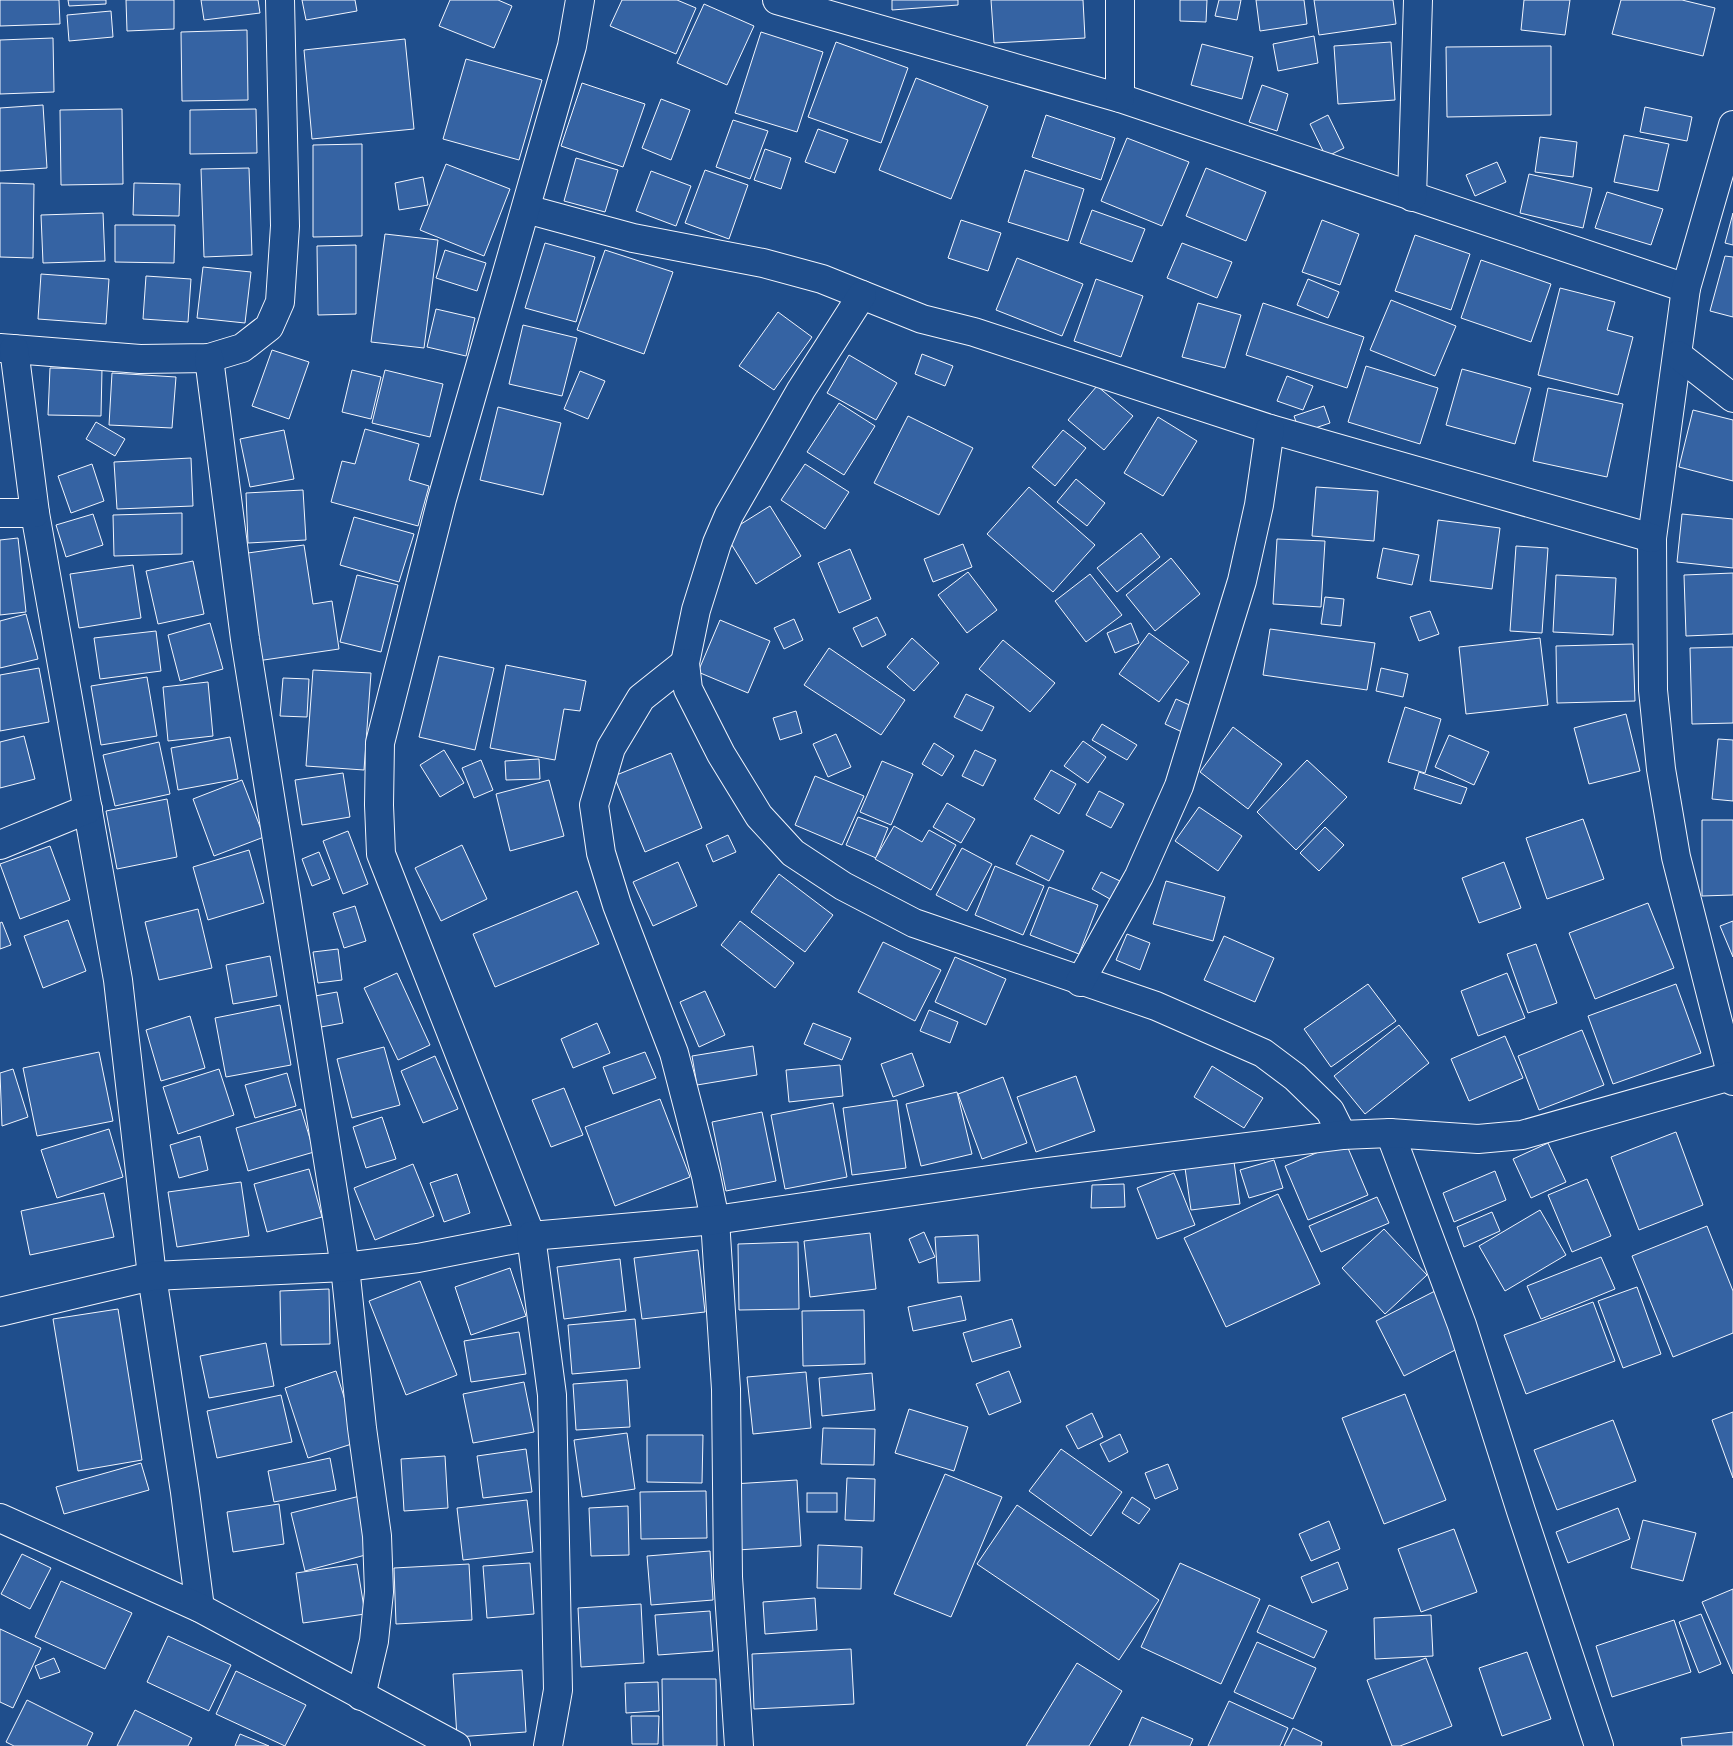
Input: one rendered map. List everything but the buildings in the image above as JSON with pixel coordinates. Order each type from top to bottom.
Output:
[{"type":"street","points":[[200,1608],[185,1492],[152,1276],[118,980],[7,348],[140,359],[209,358],[242,348],[269,327],[280,302],[285,226],[280,0]]},
{"type":"street","points":[[548,1746],[558,1690],[552,1395],[531,1236],[381,854],[378,805],[380,743],[442,499],[572,46],[580,0]]},
{"type":"street","points":[[777,0],[1120,98],[1686,288]]},
{"type":"street","points":[[1120,0],[1120,98]]},
{"type":"street","points":[[1412,197],[1418,0]]},
{"type":"street","points":[[0,1312],[152,1276],[345,1267],[418,1258],[531,1236],[715,1220],[1032,1174],[1342,1135],[1390,1133],[1478,1138],[1522,1135],[1732,1078],[1676,857],[1662,769],[1653,690],[1652,538],[1686,288],[1733,125]]},
{"type":"street","points":[[526,209],[633,238],[763,263],[822,279],[922,319],[974,332],[1270,429],[1652,538]]},
{"type":"street","points":[[862,295],[797,398],[728,516],[717,543],[696,610],[684,663],[688,689],[721,754],[759,816],[793,853],[843,886],[914,923],[1080,982],[1156,1006],[1264,1053],[1295,1077],[1330,1111],[1342,1135]]},
{"type":"street","points":[[1678,355],[1733,398]]},
{"type":"street","points":[[209,358],[246,639],[345,1267],[362,1428],[377,1536],[379,1592],[374,1641],[361,1696]]},
{"type":"street","points":[[1080,982],[1139,876],[1182,778],[1225,630],[1242,581],[1259,505],[1270,429]]},
{"type":"street","points":[[0,513],[35,513]]},
{"type":"street","points":[[684,663],[641,698],[611,748],[594,805],[600,853],[617,905],[674,1053],[706,1176],[715,1220],[726,1389],[728,1577],[739,1746]]},
{"type":"street","points":[[0,845],[88,809]]},
{"type":"street","points":[[1390,1133],[1462,1324],[1599,1746]]},
{"type":"street","points":[[0,1518],[200,1608],[456,1746]]}]
